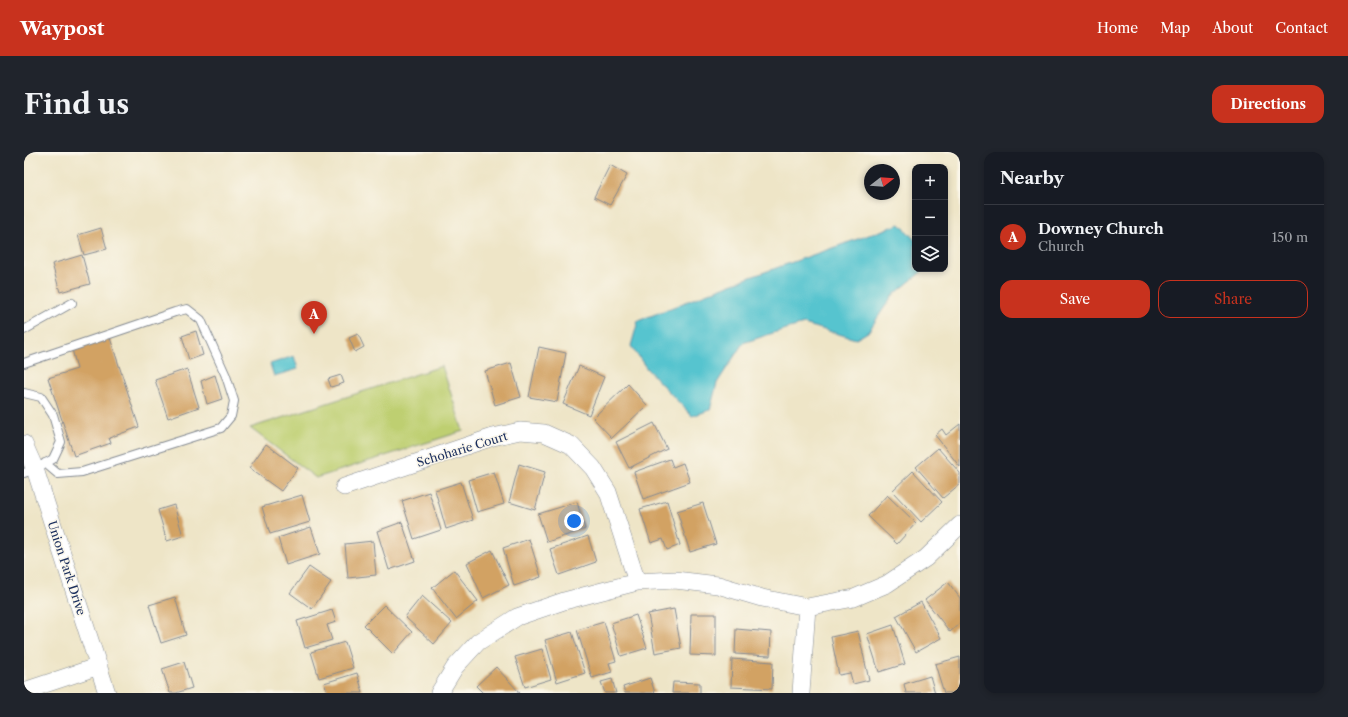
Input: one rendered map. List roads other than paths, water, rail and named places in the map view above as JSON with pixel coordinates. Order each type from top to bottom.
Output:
[{"type":"street","name":"Schoharie Court","points":[[344,487],[494,437],[520,431],[544,433],[571,445],[593,468],[608,492],[637,582]]},
{"type":"street","name":"Union Park Drive","points":[[24,444],[35,468],[108,693]]},
{"type":"street","points":[[439,693],[455,667],[478,642],[517,617],[564,600],[637,582],[675,580],[718,584],[762,598],[808,607],[854,598],[887,584],[926,558],[960,525]]},
{"type":"street","points":[[801,693],[808,607]]},
{"type":"street","points":[[24,691],[99,666]]},
{"type":"lane","points":[[24,330],[72,303]]},
{"type":"lane","points":[[24,363],[187,309],[201,320],[226,376],[234,401],[231,416],[221,428],[82,472],[58,474],[35,468]]},
{"type":"lane","points":[[24,393],[41,397],[54,415],[61,442],[53,459],[35,468]]},
{"type":"water","points":[[900,224],[912,237],[912,272],[921,272],[892,296],[868,332],[856,339],[804,324],[743,343],[717,383],[710,410],[692,416],[647,369],[631,346],[638,321],[731,284]]},
{"type":"water","points":[[294,356],[298,369],[274,376],[270,364]]},
{"type":"place","name":"Downey Church","points":[[314,334]]}]
